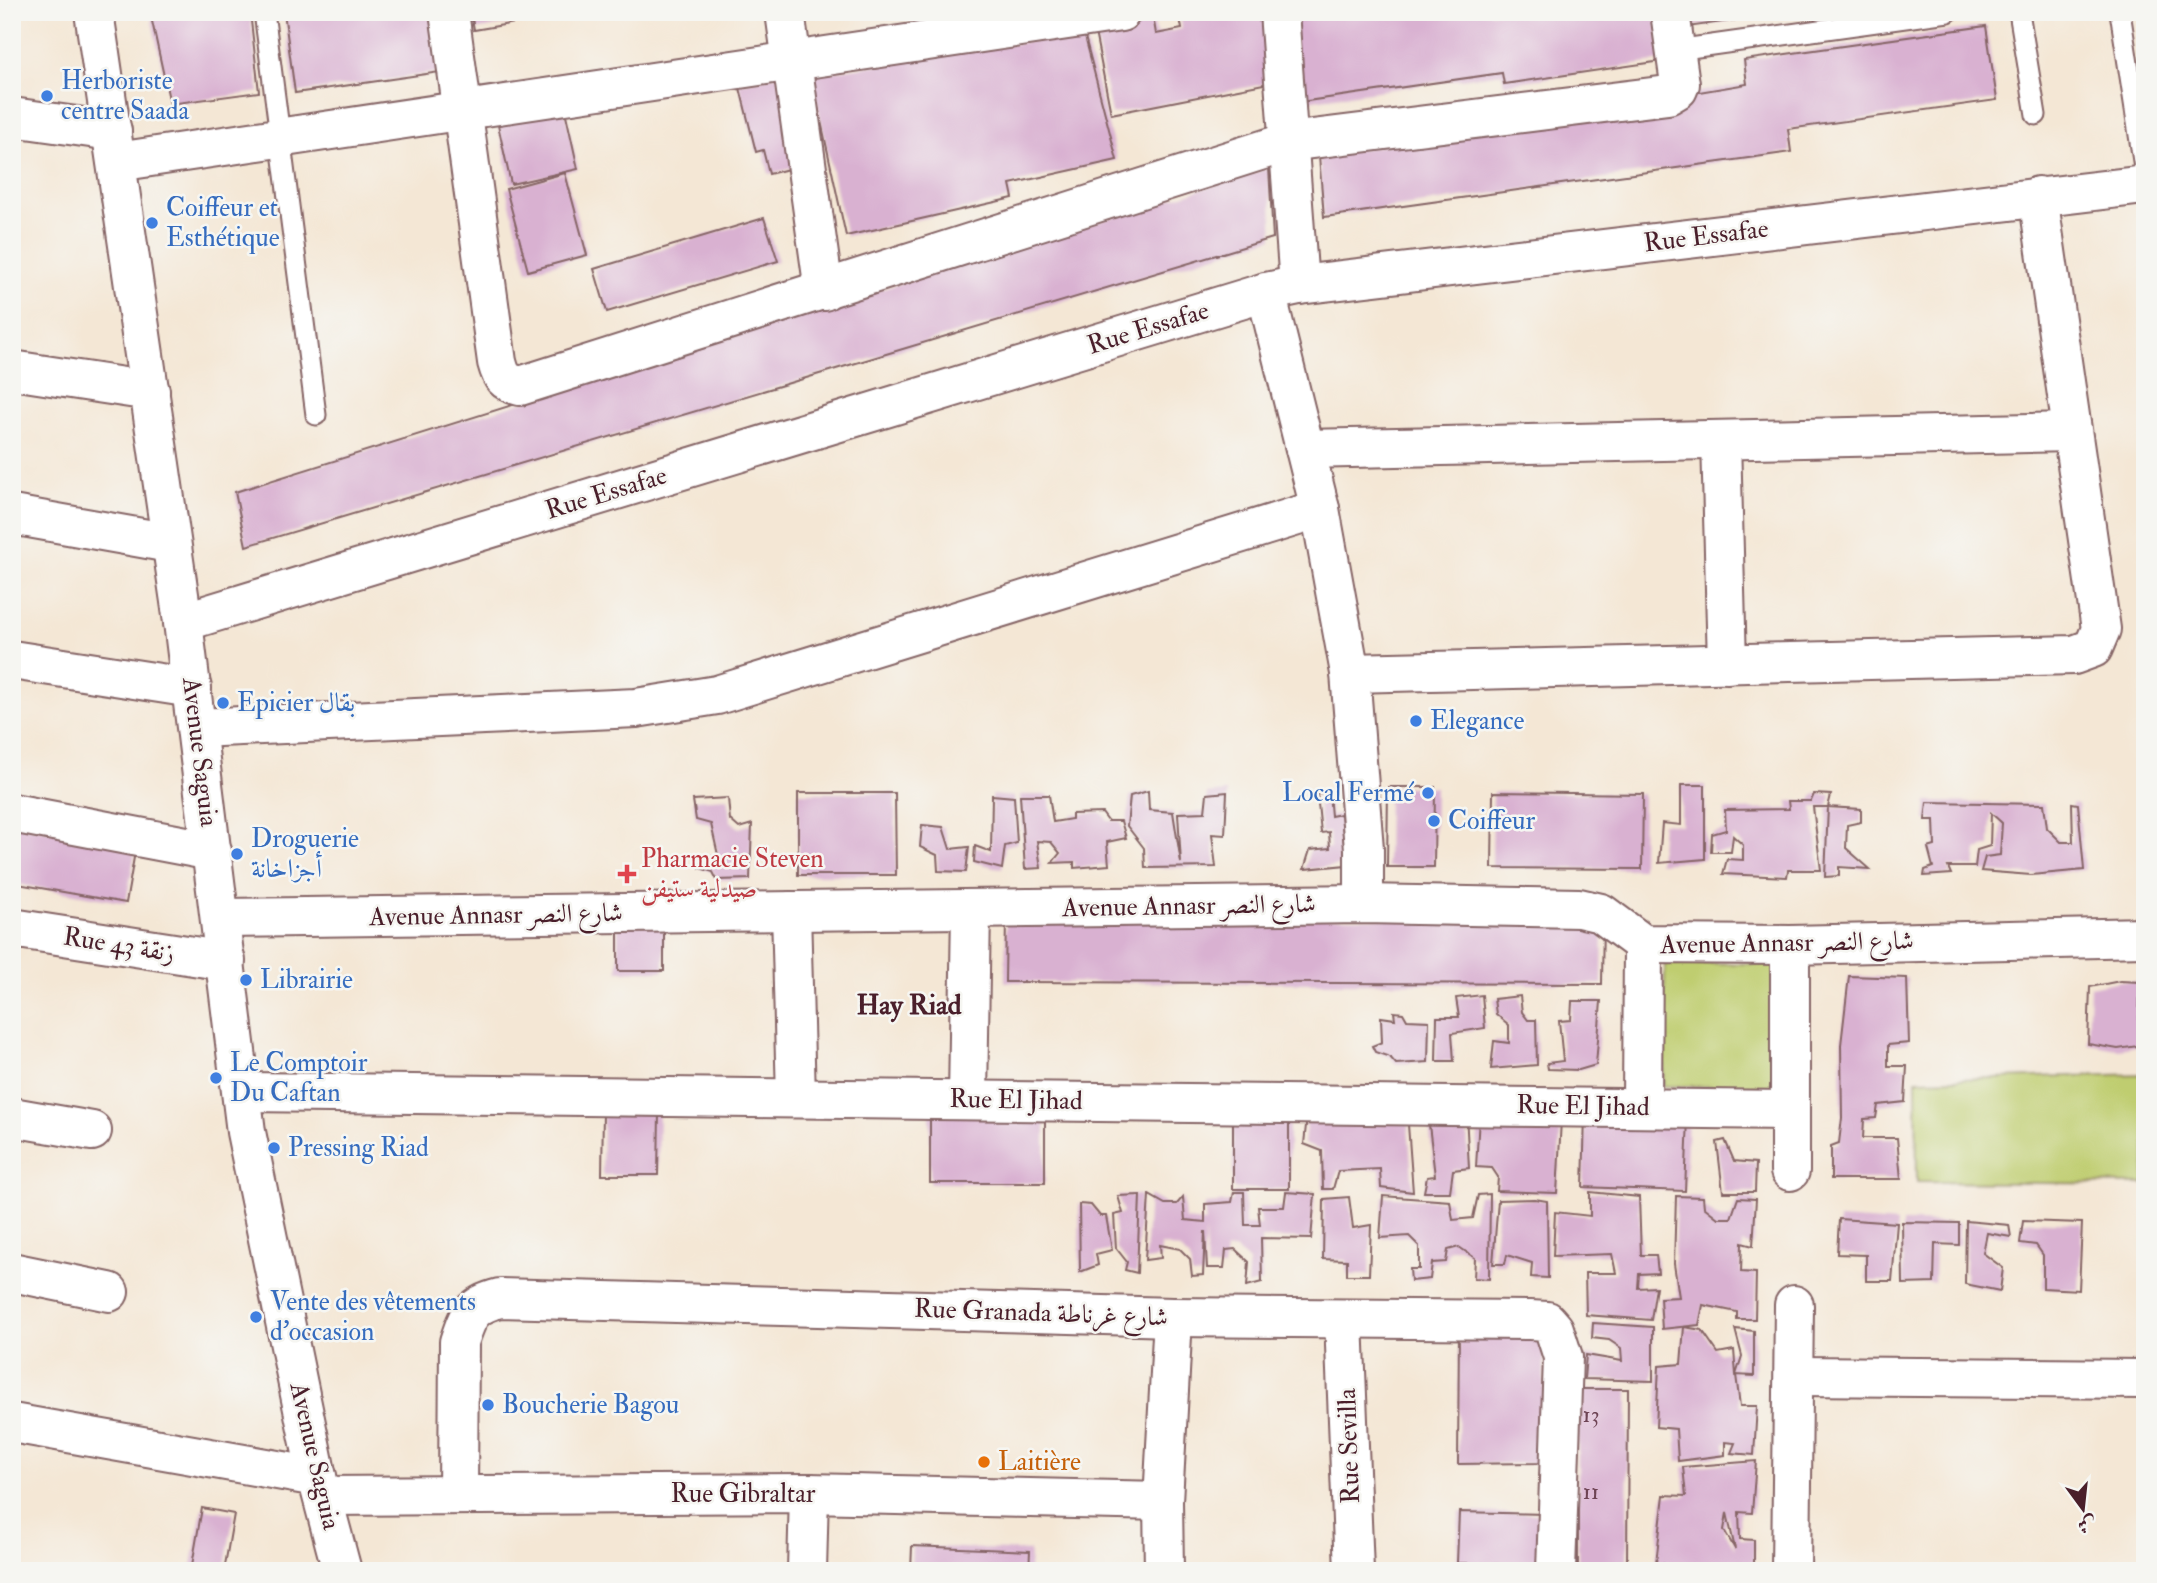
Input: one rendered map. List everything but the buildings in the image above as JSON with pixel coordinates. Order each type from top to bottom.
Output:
[{"type":"street","name":"Avenue Saguia","points":[[94,12],[192,688],[246,1132],[320,1487],[342,1571]]},
{"type":"street","points":[[449,12],[498,362],[501,376],[508,383],[520,386],[1288,142],[1668,95],[1678,89],[1680,83],[1670,12]]},
{"type":"street","points":[[785,12],[824,291]]},
{"type":"street","points":[[12,117],[114,146],[280,136],[791,61],[979,23],[1121,12]]},
{"type":"street","points":[[1279,12],[1288,142],[1283,288],[1305,449],[1320,509],[1350,673],[1364,849],[1364,904]]},
{"type":"street","name":"Rue Essafae","points":[[183,622],[1283,288],[2145,185]]},
{"type":"street","points":[[1350,673],[2074,655],[2092,648],[2101,629],[2038,196]]},
{"type":"street","points":[[12,370],[150,391]]},
{"type":"street","points":[[1305,449],[2072,432]]},
{"type":"street","points":[[1721,440],[1727,664]]},
{"type":"street","points":[[197,728],[636,708],[717,695],[1320,509]]},
{"type":"street","points":[[12,515],[170,542]]},
{"type":"street","points":[[12,660],[192,688]]},
{"type":"street","points":[[12,813],[212,851]]},
{"type":"street","name":"Avenue Annasr شارع النصر","points":[[222,918],[1364,904],[1580,908],[1601,914],[1643,944],[1790,945],[2145,937]]},
{"type":"street","points":[[968,1099],[971,909]]},
{"type":"street","points":[[791,911],[796,1098]]},
{"type":"street","name":"Rue زنقة 43","points":[[12,928],[226,961]]},
{"type":"street","points":[[1642,1106],[1643,944]]},
{"type":"street","points":[[1790,945],[1790,1171]]},
{"type":"street","name":"Rue El Jihad","points":[[242,1092],[1642,1106],[1790,1110]]},
{"type":"street","points":[[12,1117],[92,1131]]},
{"type":"street","points":[[12,1272],[109,1292]]},
{"type":"street","name":"Rue Granada شارع غرناطة","points":[[458,1495],[459,1342],[467,1320],[479,1303],[500,1298],[1173,1317],[1547,1321],[1554,1329],[1563,1357],[1556,1571]]},
{"type":"street","points":[[1791,1571],[1794,1305]]},
{"type":"street","points":[[1164,1571],[1163,1501],[1173,1317]]},
{"type":"street","name":"Rue Sevilla","points":[[1344,1320],[1354,1571]]},
{"type":"street","points":[[1795,1376],[2145,1379]]},
{"type":"street","name":"Rue Gibraltar","points":[[12,1423],[320,1487],[458,1495],[809,1493],[1163,1501]]},
{"type":"street","points":[[807,1571],[809,1493]]},
{"type":"lane","points":[[264,12],[316,415]]},
{"type":"lane","points":[[1675,50],[1948,12]]},
{"type":"lane","points":[[2019,12],[2036,115]]},
{"type":"lane","points":[[2120,12],[2145,174]]},
{"type":"green space","points":[[1665,963],[1777,964],[1774,1087],[1663,1086]]},
{"type":"green space","points":[[2145,1074],[2145,1184],[1917,1182],[1916,1080]]},
{"type":"place","name":"Herboriste centre Saada","points":[[47,96]]},
{"type":"place","name":"Coiffeur et Esthétique","points":[[152,223]]},
{"type":"place","name":"Epicier بقال","points":[[223,703]]},
{"type":"place","name":"Elegance","points":[[1416,721]]},
{"type":"place","name":"Local Fermé","points":[[1428,793]]},
{"type":"place","name":"Coiffeur","points":[[1434,821]]},
{"type":"place","name":"Droguerie أجزاخانة","points":[[237,854]]},
{"type":"place","name":"Pharmacie Steven صيدلية ستيفن","points":[[627,874]]},
{"type":"place","name":"Librairie","points":[[246,980]]},
{"type":"place","name":"Le Comptoir Du Caftan","points":[[216,1078]]},
{"type":"place","name":"Pressing Riad","points":[[274,1148]]},
{"type":"place","name":"Vente des vêtements d'occasion","points":[[256,1317]]},
{"type":"place","name":"Boucherie Bagou","points":[[488,1405]]},
{"type":"place","name":"Laitière","points":[[984,1462]]},
{"type":"district","name":"Hay Riad","points":[[909,1005]]}]
